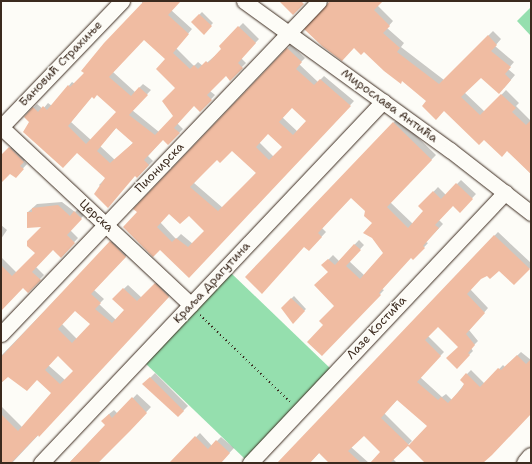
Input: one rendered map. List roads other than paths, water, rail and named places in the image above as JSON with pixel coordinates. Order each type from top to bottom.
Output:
[{"type":"main road","points":[[526,463],[531,457]]},
{"type":"street","name":"Бановић Страхиње","points":[[1,127],[122,1]]},
{"type":"street","name":"Мирослава Антића","points":[[244,1],[383,101],[531,213]]},
{"type":"street","name":"Пионирска","points":[[1,334],[319,1]]},
{"type":"street","name":"Краља Драгутина","points":[[41,463],[191,306],[383,101]]},
{"type":"street","name":"Церска","points":[[1,127],[191,306]]},
{"type":"street","name":"Лазе Костића","points":[[250,463],[505,192]]}]
